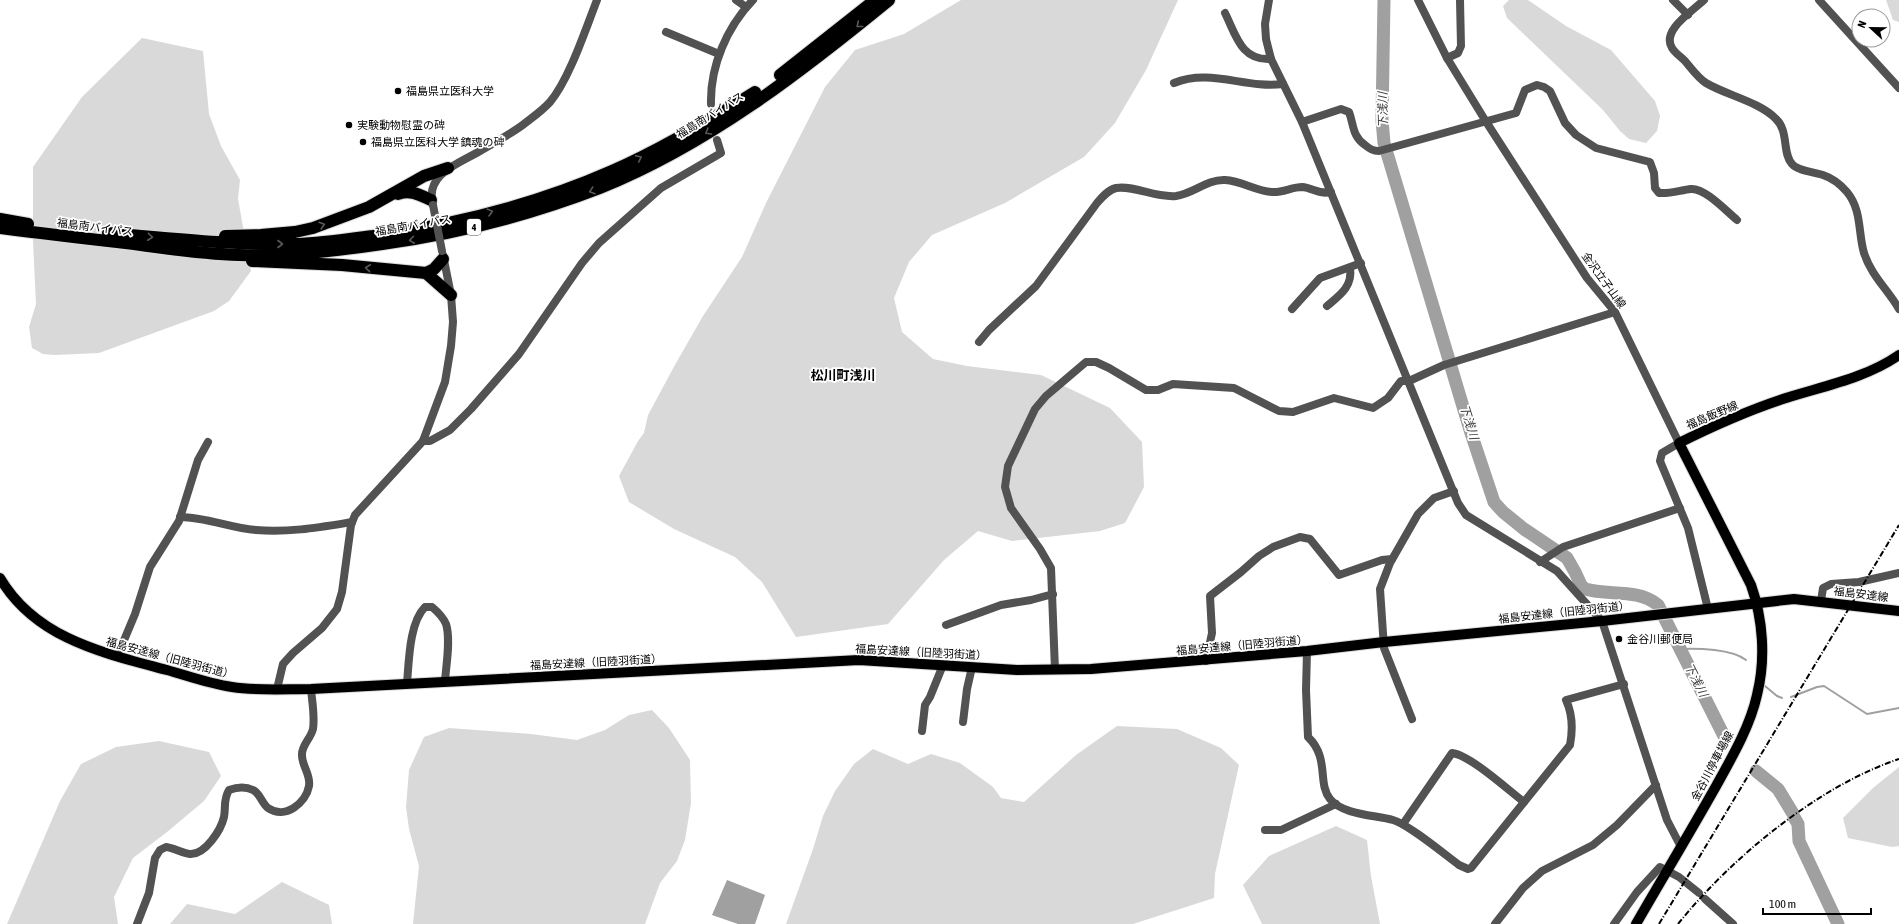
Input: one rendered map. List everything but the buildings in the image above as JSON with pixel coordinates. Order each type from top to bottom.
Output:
[{"type":"highway","name":"福島南バイパス","points":[[0,219],[68,230],[172,240],[243,244],[294,244],[338,240],[444,224],[557,192],[611,171],[664,146],[713,119],[768,84],[875,0]]},
{"type":"highway","name":"福島南バイパス","points":[[0,228],[137,245],[240,255],[328,251],[425,238],[464,230],[556,203],[601,187],[643,168],[726,122],[808,64],[889,0]]},
{"type":"highway","points":[[370,207],[424,176],[448,168]]},
{"type":"highway","points":[[172,240],[215,236],[261,235],[295,232],[331,222],[404,192],[412,192],[432,202]]},
{"type":"highway","points":[[137,245],[224,259],[289,264],[342,265],[426,273],[434,269],[443,255]]},
{"type":"highway","points":[[426,273],[451,295]]},
{"type":"main road","name":"福島飯野線","points":[[1758,603],[1751,584],[1679,443],[1714,426],[1785,398],[1810,392],[1867,372],[1884,365],[1899,355]]},
{"type":"main road","name":"福島安達線（旧陸羽街道）","points":[[0,578],[9,591],[26,610],[51,630],[64,637],[117,657],[230,687],[277,689],[311,689],[859,660],[943,664],[1017,670],[1091,669],[1206,661],[1307,651],[1602,621],[1794,599],[1821,601]]},
{"type":"main road","name":"福島安達線","points":[[1821,601],[1899,611]]},
{"type":"main road","name":"金谷川停車場線","points":[[1636,924],[1725,770],[1752,715],[1762,663],[1761,627],[1758,603]]},
{"type":"street","points":[[277,689],[283,664],[292,653],[326,624],[337,609],[342,592],[354,515],[423,441],[445,382],[451,346],[451,295],[432,202],[435,183],[448,168],[480,151],[524,124],[550,102],[566,76],[597,0]]},
{"type":"street","points":[[736,0],[746,7]]},
{"type":"street","points":[[711,104],[710,87],[719,54],[733,25],[753,0]]},
{"type":"street","points":[[1269,0],[1264,24],[1271,59],[1302,122],[1458,503],[1466,515],[1540,562],[1557,571],[1602,621],[1624,684],[1667,820],[1681,847]]},
{"type":"street","name":"金沢立子山線","points":[[1418,0],[1447,58],[1485,120],[1587,278],[1615,312],[1641,369],[1679,443]]},
{"type":"street","points":[[1447,58],[1458,53],[1461,46],[1460,0]]},
{"type":"street","points":[[1673,0],[1688,15]]},
{"type":"street","points":[[1704,0],[1673,28],[1669,35],[1671,48],[1706,82],[1744,100],[1776,118],[1784,134],[1788,158],[1791,164],[1832,179],[1847,192],[1858,214],[1864,253],[1872,271],[1891,296],[1899,310]]},
{"type":"street","points":[[1821,1],[1899,88]]},
{"type":"street","points":[[1225,13],[1246,53],[1254,57],[1271,59]]},
{"type":"street","points":[[666,32],[719,54]]},
{"type":"street","points":[[1174,82],[1184,78],[1198,76],[1262,85],[1283,84]]},
{"type":"street","points":[[1302,122],[1341,109],[1349,112],[1352,128],[1359,141],[1370,150],[1379,151],[1485,120],[1516,113],[1525,90],[1537,85],[1550,91],[1565,123],[1576,135],[1596,148],[1650,162],[1654,173],[1655,188],[1659,193],[1692,188],[1699,190],[1707,194],[1737,220]]},
{"type":"street","points":[[423,441],[430,441],[450,430],[471,409],[519,354],[582,263],[599,243],[661,188],[721,152],[717,140]]},
{"type":"street","points":[[979,342],[988,330],[1036,286],[1097,202],[1115,188],[1128,188],[1165,196],[1178,196],[1212,181],[1225,180],[1272,192],[1287,191],[1297,187],[1303,187],[1324,194],[1331,192]]},
{"type":"street","points":[[1292,309],[1320,278],[1361,263]]},
{"type":"street","points":[[1327,306],[1349,284],[1352,276],[1350,268]]},
{"type":"street","points":[[1055,670],[1051,568],[1040,549],[1011,508],[1005,487],[1008,466],[1035,409],[1046,396],[1086,362],[1096,362],[1109,368],[1146,390],[1158,390],[1173,384],[1234,388],[1279,411],[1293,412],[1334,398],[1373,408],[1388,398],[1401,381],[1409,381],[1444,365],[1615,312]]},
{"type":"street","points":[[117,657],[135,614],[150,567],[180,517],[198,460],[208,442]]},
{"type":"street","points":[[1679,443],[1662,453],[1660,461],[1688,528],[1708,609]]},
{"type":"street","points":[[1412,718],[1384,648],[1380,589],[1392,559],[1418,514],[1434,498],[1454,491]]},
{"type":"street","points":[[1540,562],[1563,547],[1680,508]]},
{"type":"street","points":[[180,517],[200,518],[255,530],[283,530],[352,522]]},
{"type":"street","points":[[1206,661],[1212,632],[1210,596],[1241,572],[1258,556],[1273,547],[1300,537],[1310,540],[1339,575],[1382,560],[1392,559]]},
{"type":"street","points":[[1821,601],[1824,588],[1831,584],[1859,582],[1899,573]]},
{"type":"street","points":[[946,624],[1001,605],[1031,600],[1053,594]]},
{"type":"street","points":[[407,683],[414,629],[421,611],[425,607],[432,607],[440,615],[446,625],[448,637],[445,682]]},
{"type":"street","points":[[1307,651],[1306,690],[1308,737],[1316,745],[1321,759],[1324,785],[1329,799],[1336,804],[1356,813],[1395,820],[1403,824],[1459,865],[1468,869],[1471,868],[1570,745],[1572,733],[1572,712],[1566,700],[1624,684]]},
{"type":"street","points":[[922,731],[925,705],[933,692],[943,664]]},
{"type":"street","points":[[963,722],[967,689],[972,667]]},
{"type":"street","points":[[138,924],[149,893],[154,864],[158,852],[166,847],[189,854],[198,852],[202,849],[220,827],[224,817],[224,802],[229,790],[238,788],[252,789],[256,792],[267,808],[274,812],[289,811],[300,804],[304,799],[309,786],[309,777],[302,755],[313,728],[311,689]]},
{"type":"street","points":[[1403,824],[1452,753],[1457,754],[1470,762],[1524,802]]},
{"type":"street","points":[[1495,924],[1523,888],[1542,871],[1593,845],[1617,825],[1656,785]]},
{"type":"street","points":[[1265,830],[1282,830],[1336,804]]},
{"type":"street","points":[[1614,924],[1652,873],[1660,867],[1679,877],[1733,924]]},
{"type":"shaded area","points":[[961,0],[1178,0],[1146,70],[1115,123],[1084,157],[1005,203],[932,235],[909,262],[894,298],[902,332],[933,359],[967,366],[1041,375],[1110,408],[1142,442],[1144,487],[1125,523],[1100,531],[1012,541],[978,531],[944,560],[888,624],[796,637],[762,582],[735,557],[674,529],[629,502],[619,476],[644,433],[648,415],[676,363],[703,316],[742,257],[766,203],[825,87],[855,50],[904,34]]},
{"type":"shaded area","points":[[1509,0],[1528,0],[1566,26],[1611,50],[1655,101],[1660,116],[1657,131],[1646,143],[1629,139],[1620,131],[1603,110],[1507,18],[1503,6]]},
{"type":"shaded area","points":[[1886,0],[1899,0],[1899,22],[1893,20],[1891,8],[1889,8]]},
{"type":"shaded area","points":[[142,38],[203,51],[209,114],[221,146],[240,180],[238,199],[251,271],[229,301],[214,311],[99,353],[43,354],[32,348],[29,327],[36,304],[33,241],[33,167],[82,97]]},
{"type":"shaded area","points":[[652,710],[669,728],[690,760],[691,803],[685,840],[677,861],[660,883],[645,924],[413,924],[419,866],[409,829],[406,807],[409,770],[424,737],[449,728],[531,734],[577,740],[605,730],[629,715]]},
{"type":"shaded area","points":[[1117,726],[1177,729],[1221,748],[1239,765],[1215,874],[1214,898],[1133,924],[786,924],[813,849],[823,816],[835,791],[854,764],[873,749],[908,764],[931,754],[960,763],[993,787],[1001,798],[1024,802],[1076,755]]},
{"type":"shaded area","points":[[159,741],[209,752],[221,776],[204,801],[133,858],[114,897],[118,924],[7,924],[60,801],[81,764],[116,747]]},
{"type":"shaded area","points":[[1899,767],[1899,846],[1892,847],[1848,838],[1843,818],[1873,788]]},
{"type":"shaded area","points":[[1336,826],[1367,840],[1371,876],[1380,924],[1262,924],[1243,885],[1269,856]]},
{"type":"shaded area","points":[[727,880],[765,895],[755,924],[738,924],[712,915]]},
{"type":"shaded area","points":[[282,882],[329,905],[332,924],[170,924],[187,904],[235,914]]},
{"type":"waterway","name":"下浅川","points":[[1384,0],[1382,120],[1384,143],[1470,430],[1494,502],[1503,512],[1524,529],[1567,558],[1581,585],[1585,589],[1632,594],[1641,596],[1658,605],[1724,736]]},
{"type":"waterway","points":[[1680,649],[1724,651],[1740,656],[1746,660]]},
{"type":"waterway","points":[[1765,686],[1777,696],[1782,698]]},
{"type":"waterway","points":[[1791,697],[1817,687],[1824,686],[1867,714],[1899,708]]},
{"type":"waterway","name":"下浅川","points":[[1756,771],[1778,789],[1792,812]]},
{"type":"waterway","name":"下浅川","points":[[1794,817],[1798,824],[1799,841],[1838,924]]},
{"type":"railway","points":[[1659,924],[1899,525]]},
{"type":"railway","points":[[1678,924],[1699,899],[1724,874],[1778,827],[1807,806],[1838,787],[1868,771],[1899,759]]},
{"type":"place","name":"福島県立医科大学","points":[[398,91]]},
{"type":"place","name":"実験動物慰霊の碑","points":[[349,125]]},
{"type":"place","name":"福島県立医科大学 鎮魂の碑","points":[[363,142]]},
{"type":"place","name":"金谷川郵便局","points":[[1619,639]]},
{"type":"district","name":"松川町浅川","points":[[843,375]]}]
